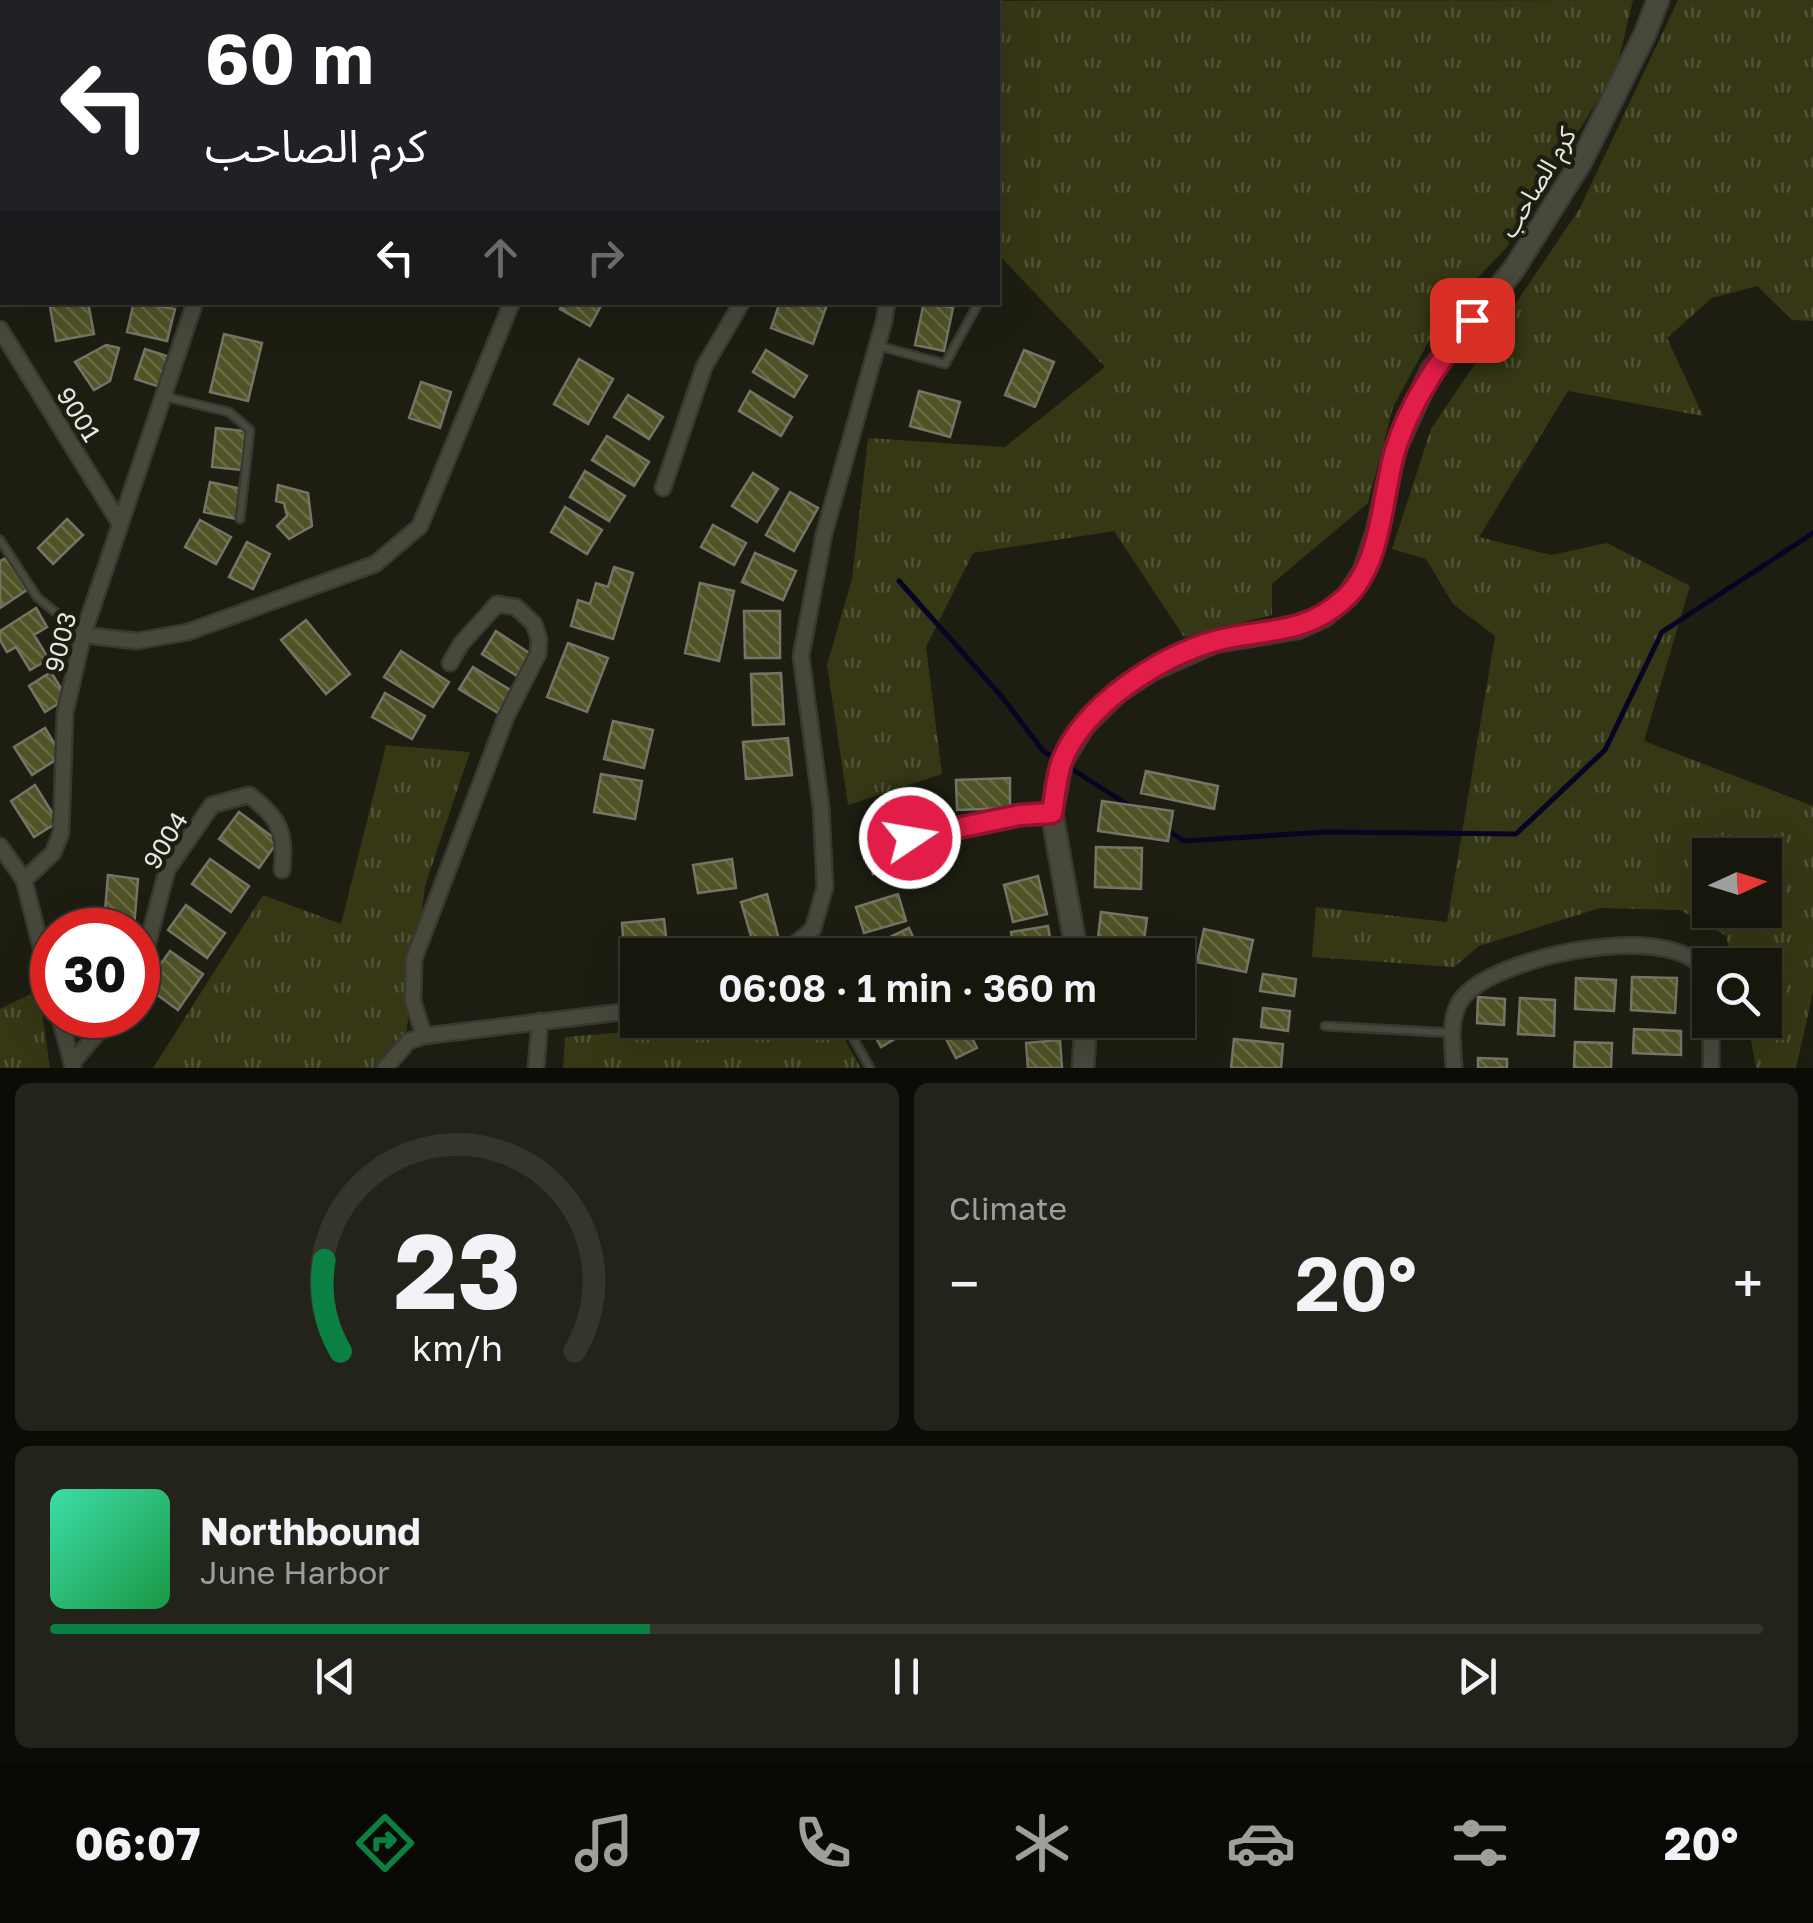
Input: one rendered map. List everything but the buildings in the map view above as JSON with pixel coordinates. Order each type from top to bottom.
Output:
[{"type":"street","name":"كرم الصاحب","points":[[1073,938],[1052,813],[1062,760],[1085,724],[1118,691],[1152,670],[1214,642],[1297,628],[1324,616],[1348,596],[1364,571],[1396,449],[1431,371],[1514,269],[1581,162],[1658,0]]},
{"type":"street","name":"9003","points":[[24,880],[53,853],[61,834],[65,712],[83,635],[195,305]]},
{"type":"street","points":[[83,635],[137,641],[188,632],[374,564],[420,526],[511,305]]},
{"type":"street","points":[[662,488],[704,368],[740,305]]},
{"type":"street","points":[[802,938],[813,929],[825,887],[821,807],[801,656],[824,534],[878,345],[885,305]]},
{"type":"street","name":"9001","points":[[0,329],[119,522]]},
{"type":"street","points":[[424,1036],[414,1001],[414,959],[506,717],[538,654],[534,624],[516,607],[496,604],[460,644],[450,662]]},
{"type":"street","name":"9004","points":[[157,908],[167,870],[212,805],[250,796],[272,812],[284,844],[282,870]]},
{"type":"street","points":[[910,838],[1020,815],[1052,813]]},
{"type":"street","points":[[0,846],[24,880],[31,908]]},
{"type":"street","points":[[1454,1068],[1453,1033],[1459,1003],[1472,986],[1542,958],[1603,948],[1662,947],[1692,958]]},
{"type":"street","points":[[384,1068],[409,1042],[424,1036],[620,1012]]},
{"type":"street","points":[[536,1068],[540,1021]]},
{"type":"street","points":[[65,1038],[72,1066]]},
{"type":"street","points":[[72,1066],[95,1038]]},
{"type":"street","points":[[1084,1068],[1085,1038]]},
{"type":"street","points":[[1711,1038],[1712,1068]]},
{"type":"lane","points":[[878,345],[945,364],[977,305]]},
{"type":"lane","points":[[166,396],[229,412],[250,430],[240,519]]},
{"type":"lane","points":[[0,540],[37,596],[83,635]]},
{"type":"lane","points":[[1325,1026],[1453,1033]]},
{"type":"lane","points":[[852,1038],[870,1068]]},
{"type":"green space","points":[[1633,0],[1616,71],[1506,248],[1444,313],[1393,407],[1368,503],[1272,584],[1272,615],[1184,637],[1114,531],[973,553],[926,647],[942,774],[848,805],[827,665],[852,579],[868,438],[1005,447],[1105,367],[1000,256],[1000,1]]},
{"type":"green space","points":[[1678,0],[1813,0],[1813,321],[1792,320],[1757,286],[1712,298],[1667,338],[1703,416],[1568,391],[1479,537],[1551,555],[1607,543],[1690,586],[1644,741],[1813,806],[1813,992],[1796,1068],[1756,1068],[1750,1038],[1782,1038],[1782,948],[1729,948],[1726,936],[1712,928],[1782,928],[1782,838],[1692,838],[1692,917],[1680,910],[1600,908],[1479,946],[1454,967],[1312,957],[1316,907],[1447,922],[1495,636],[1453,604],[1426,559],[1392,549],[1431,429],[1580,208]]},
{"type":"green space","points":[[386,745],[470,752],[425,886],[406,1035],[384,1068],[153,1068],[263,895],[341,924]]},
{"type":"green space","points":[[30,994],[30,1038],[46,1038],[50,1068],[0,1068],[0,1009]]},
{"type":"green space","points":[[620,1032],[620,1038],[844,1038],[861,1068],[563,1068],[565,1037]]},
{"type":"waterway","points":[[1165,829],[1184,841],[1325,832],[1516,834],[1605,750],[1662,632],[1813,533]]},
{"type":"waterway","points":[[899,581],[1002,697],[1044,752],[1055,758]]},
{"type":"waterway","points":[[1069,767],[1131,807]]},
{"type":"route","points":[[910,838],[1020,815],[1052,813],[1062,760],[1085,724],[1118,691],[1152,670],[1214,642],[1297,628],[1324,616],[1348,596],[1364,571],[1396,449],[1431,371],[1472,320]]}]
